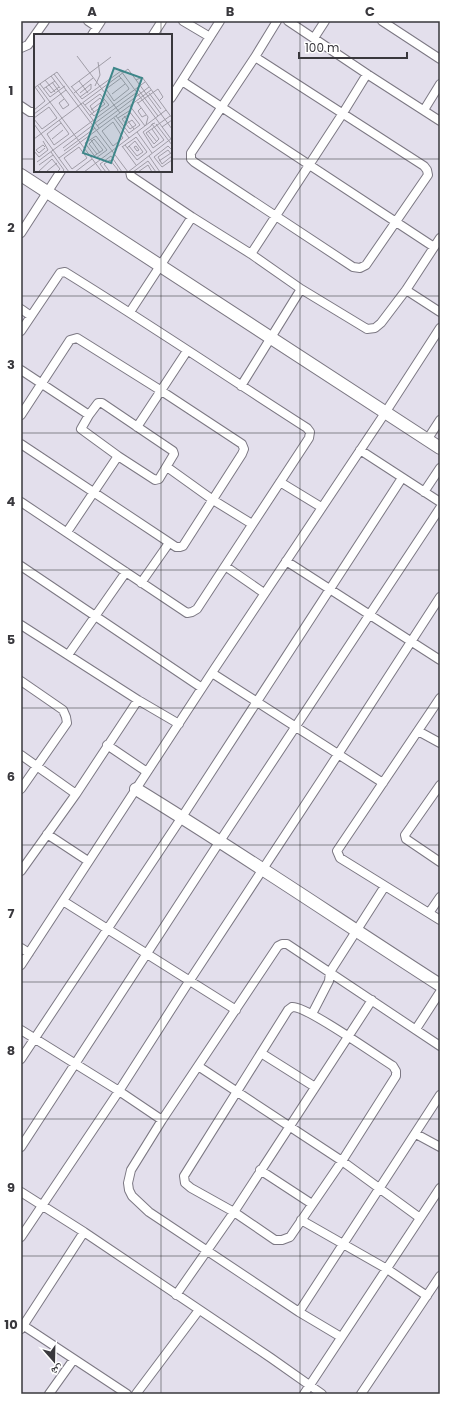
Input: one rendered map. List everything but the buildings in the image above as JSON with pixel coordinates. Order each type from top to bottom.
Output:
[{"type":"street","points":[[36,34],[45,21]]},
{"type":"street","points":[[88,21],[99,24],[93,34]]},
{"type":"street","points":[[154,34],[162,21]]},
{"type":"street","points":[[183,21],[210,37]]},
{"type":"street","points":[[172,96],[220,21]]},
{"type":"street","points":[[255,57],[424,166],[427,170],[428,175],[366,265],[360,268],[353,267],[194,162],[191,158],[191,153],[255,57],[277,21]]},
{"type":"street","points":[[288,21],[440,121]]},
{"type":"street","points":[[314,38],[325,21]]},
{"type":"street","points":[[386,22],[440,59]]},
{"type":"street","points":[[21,48],[28,45],[34,37]]},
{"type":"street","points":[[251,254],[367,74]]},
{"type":"street","points":[[182,81],[434,247]]},
{"type":"street","points":[[424,110],[440,84]]},
{"type":"street","points":[[21,106],[30,112],[34,112]]},
{"type":"street","points":[[21,233],[60,172]]},
{"type":"street","points":[[130,172],[131,176],[192,217],[251,254],[301,289],[367,329],[375,328],[381,324],[406,290],[440,238]]},
{"type":"street","points":[[21,175],[440,448]]},
{"type":"street","points":[[130,312],[192,217]]},
{"type":"street","points":[[21,331],[62,272],[65,272],[130,312],[187,351],[307,428],[310,432],[309,438],[197,609],[192,612],[187,613],[21,502]]},
{"type":"street","points":[[241,386],[301,289]]},
{"type":"street","points":[[406,290],[440,312]]},
{"type":"street","points":[[21,309],[31,316]]},
{"type":"street","points":[[21,965],[264,593],[385,413],[440,328]]},
{"type":"street","points":[[21,415],[70,340],[77,338],[242,444],[244,449],[183,546],[176,547],[21,444]]},
{"type":"street","points":[[137,427],[187,351]]},
{"type":"street","points":[[21,370],[89,415]]},
{"type":"street","points":[[98,403],[102,403],[173,451],[174,454],[159,479],[155,480],[118,456],[81,429],[89,415],[98,403]]},
{"type":"street","points":[[427,440],[440,420]]},
{"type":"street","points":[[360,450],[440,502]]},
{"type":"street","points":[[67,532],[118,456]]},
{"type":"street","points":[[167,467],[213,500],[252,524]]},
{"type":"street","points":[[424,492],[440,468]]},
{"type":"street","points":[[21,1059],[182,817],[402,478]]},
{"type":"street","points":[[280,482],[321,507]]},
{"type":"street","points":[[21,1147],[148,954],[220,841],[440,508]]},
{"type":"street","points":[[141,582],[169,543]]},
{"type":"street","points":[[286,561],[440,660]]},
{"type":"street","points":[[21,566],[96,615],[202,688]]},
{"type":"street","points":[[225,566],[264,593]]},
{"type":"street","points":[[68,655],[126,572]]},
{"type":"street","points":[[21,1237],[119,1091],[440,597]]},
{"type":"street","points":[[21,625],[138,700],[179,724]]},
{"type":"street","points":[[212,673],[339,753],[383,783]]},
{"type":"street","points":[[21,681],[63,710],[67,724],[21,789]]},
{"type":"street","points":[[440,698],[337,851],[340,858],[440,920]]},
{"type":"street","points":[[21,871],[76,794],[138,700]]},
{"type":"street","points":[[418,731],[440,743]]},
{"type":"street","points":[[107,745],[147,772]]},
{"type":"street","points":[[21,755],[76,794]]},
{"type":"street","points":[[440,785],[405,835],[406,839],[440,862]]},
{"type":"street","points":[[136,789],[220,841],[262,870],[440,985]]},
{"type":"street","points":[[47,834],[88,861]]},
{"type":"street","points":[[312,1014],[330,981],[330,972],[385,886]]},
{"type":"street","points":[[429,913],[440,897]]},
{"type":"street","points":[[63,900],[236,1010]]},
{"type":"street","points":[[341,1338],[299,1312],[149,1212],[132,1196],[129,1190],[128,1183],[131,1170],[162,1120],[278,946],[282,944],[287,944],[440,1046]]},
{"type":"street","points":[[21,948],[29,953]]},
{"type":"street","points":[[416,1029],[440,992]]},
{"type":"street","points":[[176,1295],[234,1212],[372,1000]]},
{"type":"street","points":[[295,1007],[312,1014],[348,1037],[393,1066],[396,1071],[396,1076],[342,1161],[290,1237],[282,1240],[275,1240],[234,1212],[191,1188],[185,1183],[184,1176],[288,1010],[295,1007]]},
{"type":"street","points":[[21,1030],[119,1091],[162,1120]]},
{"type":"street","points":[[261,1054],[316,1086]]},
{"type":"street","points":[[198,1066],[342,1161],[420,1218]]},
{"type":"street","points":[[299,1312],[440,1095]]},
{"type":"street","points":[[416,1134],[440,1148]]},
{"type":"street","points":[[260,1170],[312,1204]]},
{"type":"street","points":[[304,1394],[440,1188]]},
{"type":"street","points":[[21,1192],[84,1232],[322,1394]]},
{"type":"street","points":[[301,1220],[387,1268],[427,1296]]},
{"type":"street","points":[[84,1232],[22,1326],[127,1394]]},
{"type":"street","points":[[361,1394],[440,1276]]},
{"type":"street","points":[[136,1394],[199,1310]]},
{"type":"street","points":[[49,1394],[74,1359]]}]
